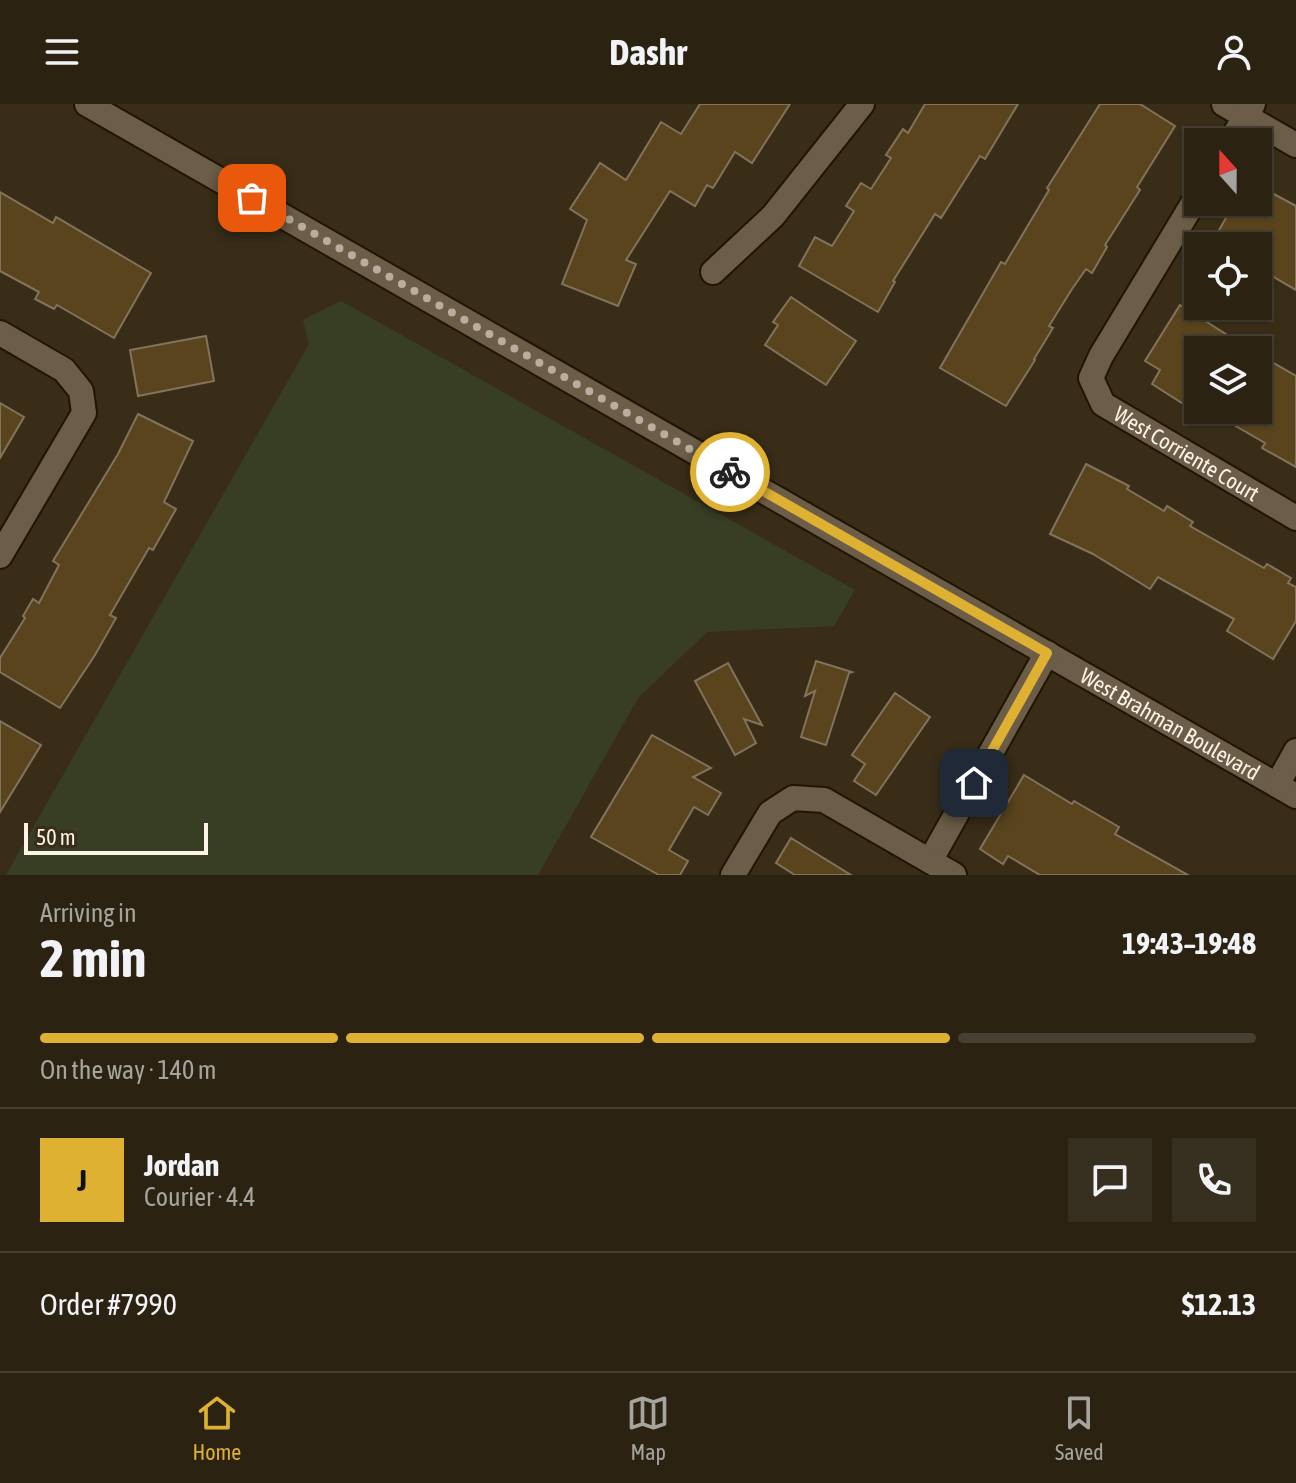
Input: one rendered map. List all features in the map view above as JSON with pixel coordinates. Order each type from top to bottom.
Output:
[{"type":"street","name":"West Brahman Boulevard","points":[[87,104],[1286,790]]},
{"type":"street","points":[[713,272],[773,216],[862,104]]},
{"type":"street","points":[[1235,128],[1241,108],[1296,145]]},
{"type":"street","name":"West Corriente Court","points":[[1185,216],[1101,356],[1091,378],[1103,404],[1296,518]]},
{"type":"street","points":[[0,333],[64,370],[81,391],[84,413],[0,556]]},
{"type":"street","points":[[930,861],[1047,653]]},
{"type":"street","points":[[1286,790],[1296,751]]},
{"type":"street","points":[[733,875],[770,813],[793,798],[824,800],[954,875]]},
{"type":"green space","points":[[341,301],[855,590],[834,626],[707,632],[638,698],[538,875],[6,875],[309,344],[303,320]]},
{"type":"building","points":[[700,104],[790,104],[752,163],[735,152],[713,188],[707,185],[695,206],[670,191],[626,260],[636,264],[618,306],[562,284],[587,220],[570,209],[600,163],[626,180],[661,122],[681,134]]},
{"type":"building","points":[[925,104],[1018,104],[985,159],[980,156],[941,218],[935,214],[893,281],[878,312],[799,266],[815,237],[832,246],[854,211],[846,206],[861,183],[871,189],[891,158],[886,155],[903,129],[908,133]]},
{"type":"building","points":[[1100,104],[1140,104],[1175,126],[1137,187],[1140,190],[1105,245],[1107,247],[1092,273],[1086,269],[1072,289],[1049,326],[1053,328],[1035,360],[1006,406],[940,368],[1001,262],[1005,264],[1049,190],[1047,188]]},
{"type":"building","points":[[0,192],[53,223],[56,217],[151,273],[114,338],[57,305],[54,309],[35,299],[39,292],[0,271]]},
{"type":"building","points":[[1272,193],[1296,206],[1296,290],[1272,276],[1272,232],[1218,232],[1227,216],[1272,216]]},
{"type":"building","points":[[791,297],[856,341],[826,385],[765,345],[778,325],[773,322]]},
{"type":"building","points":[[1180,305],[1184,308],[1184,320],[1204,320],[1229,336],[1184,336],[1182,403],[1152,384],[1160,370],[1145,361]]},
{"type":"building","points":[[206,336],[214,381],[138,396],[130,350]]},
{"type":"building","points":[[1272,362],[1296,376],[1296,467],[1262,448],[1265,443],[1232,424],[1272,424]]},
{"type":"building","points":[[0,403],[24,417],[0,458]]},
{"type":"building","points":[[138,414],[193,441],[164,502],[176,509],[153,550],[149,548],[110,615],[116,618],[60,708],[0,672],[0,658],[33,599],[39,603],[59,565],[53,561],[118,454]]},
{"type":"building","points":[[1086,464],[1129,486],[1127,489],[1164,511],[1167,506],[1193,522],[1190,526],[1264,568],[1267,564],[1291,578],[1288,583],[1296,587],[1296,621],[1273,659],[1227,631],[1234,619],[1158,577],[1150,589],[1093,554],[1050,534]]},
{"type":"building","points":[[816,661],[852,672],[849,673],[826,745],[801,737],[815,691],[805,696]]},
{"type":"building","points":[[728,663],[762,725],[744,719],[756,743],[735,755],[695,681]]},
{"type":"building","points":[[895,693],[930,717],[876,795],[854,781],[865,764],[852,755]]},
{"type":"building","points":[[0,721],[41,745],[0,812]]},
{"type":"building","points":[[652,735],[711,768],[693,777],[721,793],[708,815],[694,807],[669,850],[688,861],[680,875],[659,875],[591,837]]},
{"type":"building","points":[[1024,775],[1119,827],[1115,834],[1188,875],[1040,875],[1008,856],[1003,864],[980,849]]},
{"type":"building","points":[[791,838],[851,875],[795,875],[776,863]]},
{"type":"way so far","points":[[252,198],[730,472]]},
{"type":"route","points":[[730,472],[1047,653],[974,783]]}]
